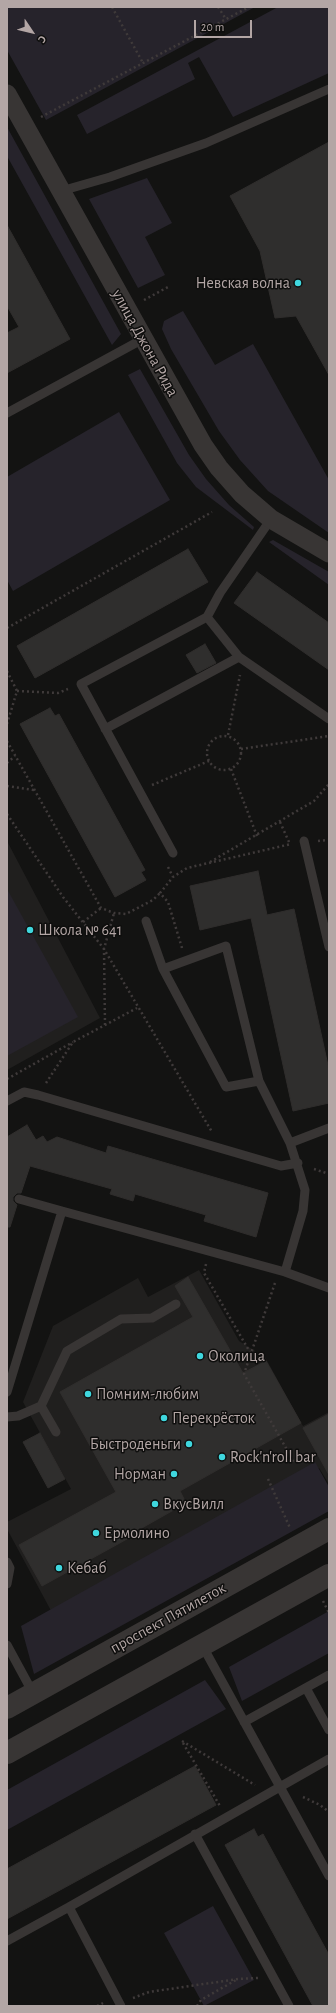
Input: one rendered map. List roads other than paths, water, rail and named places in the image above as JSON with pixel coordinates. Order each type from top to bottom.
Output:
[{"type":"street","name":"улица Джона Рида","points":[[7,94],[143,339],[207,450],[242,494],[271,519],[329,552]]},
{"type":"street","name":"проспект Пятилеток","points":[[7,1708],[329,1529]]},
{"type":"street","points":[[7,1753],[329,1575]]},
{"type":"lane","points":[[61,191],[110,177],[206,143],[329,89]]},
{"type":"lane","points":[[7,413],[143,339]]},
{"type":"lane","points":[[174,853],[81,684],[207,617],[220,593],[271,519]]},
{"type":"lane","points":[[207,617],[241,658],[329,719]]},
{"type":"lane","points":[[105,729],[241,658]]},
{"type":"lane","points":[[304,841],[329,947]]},
{"type":"lane","points":[[146,921],[163,969],[226,1087],[259,1081]]},
{"type":"lane","points":[[163,969],[226,946],[259,1081],[290,1143],[298,1163],[305,1190],[303,1211],[285,1272]]},
{"type":"lane","points":[[7,1101],[24,1092],[222,1147],[281,1166],[298,1163]]},
{"type":"lane","points":[[290,1143],[329,1128]]},
{"type":"lane","points":[[19,1199],[285,1272],[329,1288]]},
{"type":"lane","points":[[7,1392],[62,1211]]},
{"type":"lane","points":[[7,1417],[18,1416],[41,1406],[67,1351],[121,1319],[152,1318],[176,1304]]},
{"type":"lane","points":[[41,1406],[56,1432]]},
{"type":"lane","points":[[7,1562],[10,1568],[7,1584]]},
{"type":"lane","points":[[7,1645],[33,1693]]},
{"type":"lane","points":[[202,1645],[329,1876]]},
{"type":"lane","points":[[244,1722],[329,1675]]},
{"type":"lane","points":[[306,1688],[329,1730]]},
{"type":"lane","points":[[7,1941],[329,1759]]},
{"type":"lane","points":[[195,1834],[290,2006]]},
{"type":"lane","points":[[69,1907],[121,2006]]},
{"type":"place","name":"Невская волна","points":[[298,283]]},
{"type":"place","name":"Школа № 641","points":[[30,930]]},
{"type":"place","name":"Околица","points":[[200,1356]]},
{"type":"place","name":"Помним-любим","points":[[88,1394]]},
{"type":"place","name":"Перекрёсток","points":[[164,1418]]},
{"type":"place","name":"Быстроденьги","points":[[189,1444]]},
{"type":"place","name":"Rock'n'roll bar","points":[[222,1457]]},
{"type":"place","name":"Норман","points":[[174,1474]]},
{"type":"place","name":"ВкусВилл","points":[[155,1504]]},
{"type":"place","name":"Ермолино","points":[[96,1533]]},
{"type":"place","name":"Кебаб","points":[[59,1568]]}]
